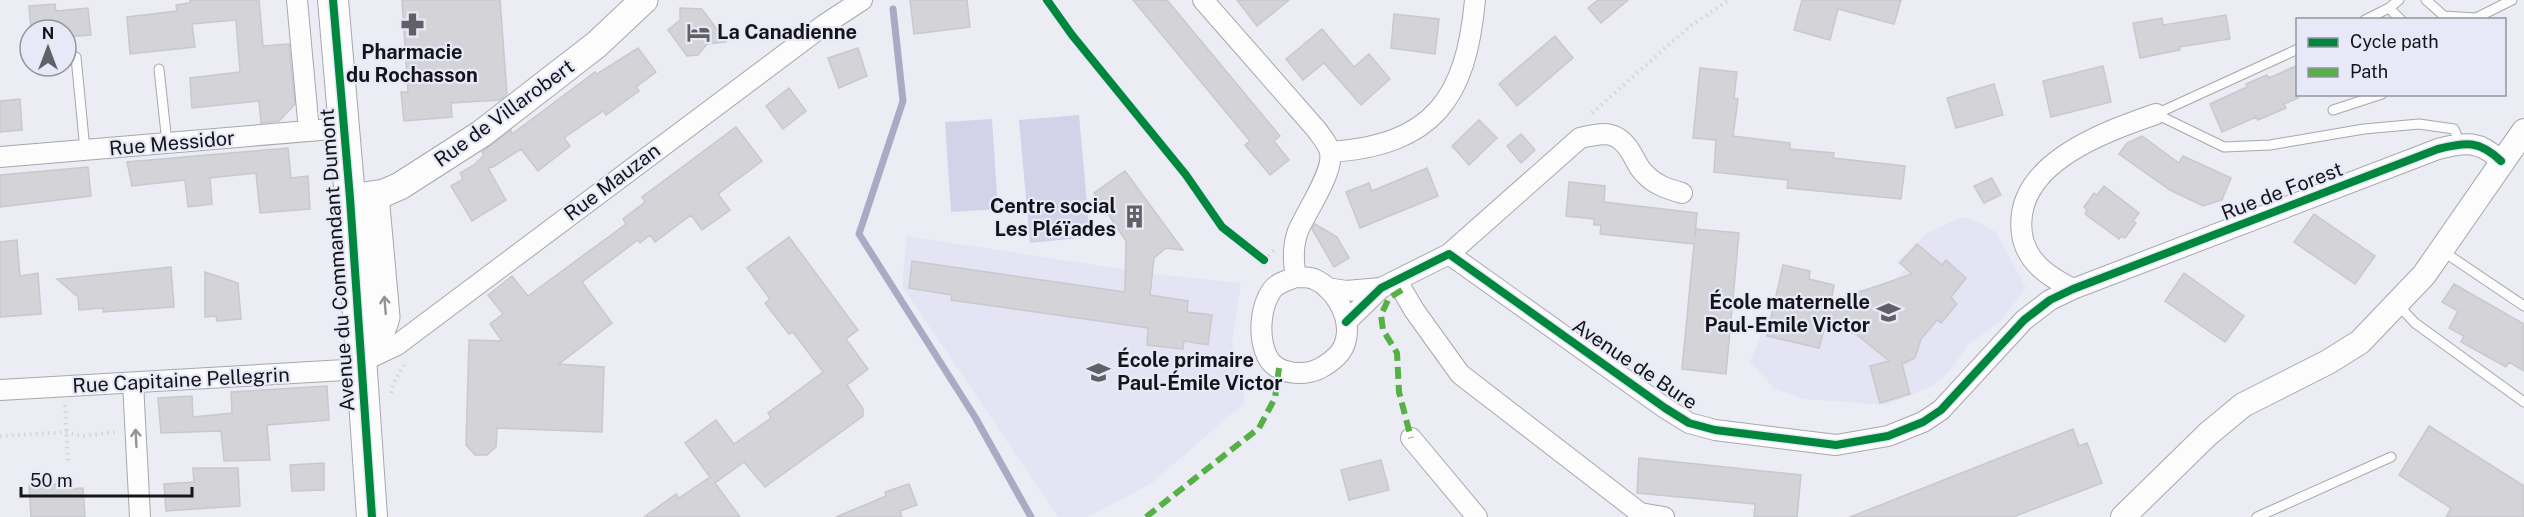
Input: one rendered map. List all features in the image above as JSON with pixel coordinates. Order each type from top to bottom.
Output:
[{"type":"main road","name":"Avenue du Commandant Dumont","points":[[333,0],[344,128],[362,196],[361,362],[372,517]]},
{"type":"main road","name":"Rue de Villarobert","points":[[362,196],[400,186],[481,134],[596,45],[644,0]]},
{"type":"street","points":[[297,0],[309,131]]},
{"type":"street","name":"Rue Mauzan","points":[[361,362],[397,345],[795,46],[862,0]]},
{"type":"street","points":[[1203,0],[1316,129],[1330,152],[1330,162],[1325,176],[1297,232],[1294,248],[1296,277]]},
{"type":"street","points":[[1330,152],[1365,148],[1389,141],[1412,133],[1428,122],[1453,91],[1465,64],[1472,37],[1475,0]]},
{"type":"street","points":[[301,46],[336,44]]},
{"type":"street","points":[[2073,289],[2050,278],[2033,260],[2023,242],[2020,217],[2029,194],[2045,170],[2086,142],[2156,114]]},
{"type":"street","name":"Rue Messidor","points":[[0,157],[344,128]]},
{"type":"street","points":[[2123,517],[2208,434],[2243,405],[2328,362],[2360,342],[2424,275],[2524,131]]},
{"type":"street","points":[[1346,322],[1389,285],[1449,254],[1580,138],[1601,133],[1619,136],[1643,173],[1657,185],[1682,193]]},
{"type":"street","points":[[2460,143],[2477,144],[2490,151],[2501,161]]},
{"type":"street","name":"Rue de Forest","points":[[2073,289],[2438,149],[2460,143]]},
{"type":"street","name":"Avenue de Bure","points":[[1449,254],[1689,423],[1715,430],[1836,445],[1888,436],[1923,422],[1941,410],[2024,320],[2050,300],[2073,289]]},
{"type":"street","points":[[1296,277],[1313,279],[1327,288],[1340,304],[1346,322],[1345,345],[1339,355],[1319,370],[1292,373],[1280,368],[1268,358],[1263,336],[1263,309],[1273,289],[1296,277]]},
{"type":"street","points":[[1327,288],[1346,291],[1389,285]]},
{"type":"street","points":[[1389,285],[1414,310],[1460,374],[1640,513],[1664,517]]},
{"type":"street","name":"Rue Capitaine Pellegrin","points":[[0,390],[132,383],[361,362]]},
{"type":"street","points":[[132,383],[140,517]]},
{"type":"street","points":[[1411,438],[1477,517]]},
{"type":"lane","points":[[2369,18],[2399,0]]},
{"type":"lane","points":[[2426,0],[2444,16],[2476,18],[2512,0]]},
{"type":"lane","points":[[2389,8],[2399,18]]},
{"type":"lane","points":[[2156,114],[2296,50]]},
{"type":"lane","points":[[159,69],[167,143]]},
{"type":"lane","points":[[78,78],[85,150]]},
{"type":"lane","points":[[2333,110],[2376,96]]},
{"type":"lane","points":[[2156,114],[2224,147],[2270,145],[2364,129],[2419,124],[2454,129],[2460,143]]},
{"type":"lane","points":[[2441,250],[2524,306]]},
{"type":"lane","points":[[2397,304],[2415,323],[2524,402]]},
{"type":"lane","points":[[2257,517],[2391,457]]},
{"type":"path","points":[[1580,138],[1588,117],[1689,27],[1729,0]]},
{"type":"path","points":[[390,402],[393,384],[402,367],[425,345],[416,331]]},
{"type":"path","points":[[64,387],[68,461]]},
{"type":"path","points":[[0,436],[66,432],[82,436],[135,429]]},
{"type":"shaded area","points":[[1079,115],[1090,237],[1030,243],[1019,120]]},
{"type":"shaded area","points":[[992,119],[998,209],[951,212],[945,122]]},
{"type":"shaded area","name":"École maternelle Paul-Emile Victor","points":[[1962,217],[1976,221],[1996,232],[2026,288],[1999,322],[1967,346],[1950,371],[1932,386],[1886,405],[1804,399],[1775,389],[1750,362],[1776,298],[1783,265],[1810,271],[1809,279],[1834,285],[1832,300],[1852,303],[1852,291],[1877,286],[1885,292],[1905,268],[1896,263],[1927,233]]},
{"type":"shaded area","name":"École primaire Paul-Émile Victor","points":[[907,236],[1147,273],[1241,283],[1232,342],[1245,402],[1152,483],[1088,517],[1058,517],[902,286]]},
{"type":"building","points":[[190,0],[259,0],[263,46],[289,44],[295,104],[279,121],[261,123],[259,101],[192,108],[190,78],[240,72],[236,20],[192,24],[195,47],[130,54],[127,17],[177,11],[176,5],[190,3]]},
{"type":"building","points":[[402,0],[500,0],[507,94],[500,100],[451,103],[452,117],[404,121],[401,92],[408,92]]},
{"type":"building","points":[[910,0],[967,0],[970,27],[914,34]]},
{"type":"building","points":[[1133,0],[1167,0],[1280,136],[1274,141],[1289,160],[1270,175],[1245,145],[1250,141]]},
{"type":"building","points":[[1237,0],[1289,0],[1257,26]]},
{"type":"building","points":[[1598,0],[1628,0],[1601,23],[1588,8]]},
{"type":"building","points":[[1802,0],[1901,0],[1894,24],[1838,9],[1830,40],[1794,30]]},
{"type":"building","points":[[55,4],[56,11],[88,8],[91,35],[78,36],[78,18],[30,18],[29,6]]},
{"type":"building","points":[[680,8],[702,9],[726,42],[707,44],[698,55],[687,56],[668,30],[680,20]]},
{"type":"building","points":[[1394,14],[1439,19],[1435,54],[1391,48]]},
{"type":"building","points":[[2226,15],[2230,39],[2179,47],[2180,50],[2140,58],[2133,23],[2162,18],[2163,25]]},
{"type":"building","points":[[1322,29],[1354,67],[1369,54],[1390,79],[1361,105],[1324,63],[1303,80],[1286,59]]},
{"type":"building","points":[[1555,36],[1573,58],[1517,106],[1499,84]]},
{"type":"building","points":[[638,48],[656,72],[636,87],[639,91],[606,115],[603,111],[564,138],[570,146],[538,171],[521,149],[488,168],[506,200],[472,221],[451,186],[463,179],[460,173],[474,165],[484,155],[482,152],[511,130],[512,134],[595,72],[597,74]]},
{"type":"building","points":[[858,48],[867,76],[839,88],[828,58]]},
{"type":"building","points":[[2103,66],[2111,102],[2051,117],[2043,81]]},
{"type":"building","points":[[2296,66],[2296,96],[2298,98],[2284,104],[2286,108],[2258,120],[2256,117],[2222,132],[2210,104],[2247,87],[2246,84],[2267,75],[2269,78]]},
{"type":"building","points":[[1700,68],[1737,72],[1734,98],[1738,99],[1733,136],[1790,143],[1790,149],[1834,153],[1833,158],[1905,166],[1901,199],[1787,188],[1788,180],[1714,172],[1716,140],[1693,138]]},
{"type":"building","points":[[1994,84],[2003,115],[1956,128],[1947,98]]},
{"type":"building","points":[[789,88],[806,111],[783,129],[766,106]]},
{"type":"building","points":[[20,99],[22,130],[0,132],[0,101]]},
{"type":"building","points":[[1479,120],[1497,138],[1469,165],[1452,146]]},
{"type":"building","points":[[736,127],[762,161],[718,194],[730,210],[702,230],[691,215],[655,242],[650,235],[640,243],[638,240],[582,282],[612,323],[559,364],[604,367],[602,432],[497,428],[496,447],[487,455],[475,455],[466,445],[469,340],[502,341],[490,324],[503,314],[488,295],[512,276],[528,296],[626,224],[623,219],[645,202],[642,197]]},
{"type":"building","points":[[1521,134],[1535,150],[1521,163],[1507,146]]},
{"type":"building","points":[[2142,136],[2179,163],[2183,156],[2231,178],[2222,200],[2203,206],[2170,190],[2119,154],[2127,143]]},
{"type":"building","points":[[288,148],[291,178],[308,176],[310,209],[260,213],[256,173],[210,178],[212,204],[188,207],[185,180],[132,186],[127,162]]},
{"type":"building","points":[[88,167],[91,196],[0,207],[0,175]]},
{"type":"building","points":[[1427,168],[1438,196],[1360,228],[1346,192],[1369,183],[1372,191]]},
{"type":"building","points":[[1125,171],[1183,250],[1166,248],[1154,258],[1150,295],[1188,301],[1187,312],[1212,315],[1208,345],[1184,341],[1183,349],[1147,345],[1148,328],[951,300],[952,295],[909,288],[912,261],[1125,292],[1126,241],[1094,193]]},
{"type":"building","points":[[1992,178],[2001,195],[1984,203],[1974,186]]},
{"type":"building","points":[[1569,182],[1605,186],[1604,202],[1697,213],[1695,237],[1696,229],[1739,233],[1726,374],[1682,369],[1694,244],[1600,234],[1601,225],[1594,225],[1594,219],[1566,216]]},
{"type":"building","points":[[2104,186],[2139,213],[2133,221],[2136,223],[2125,238],[2121,236],[2119,239],[2085,214],[2087,210],[2084,207],[2094,193],[2097,195]]},
{"type":"building","points":[[2314,214],[2375,256],[2355,284],[2294,242]]},
{"type":"building","points":[[1315,224],[1337,237],[1349,258],[1334,267],[1312,229]]},
{"type":"building","points":[[789,237],[858,330],[846,339],[868,369],[847,385],[863,409],[863,416],[765,487],[744,462],[715,483],[740,517],[644,517],[676,494],[679,498],[710,477],[685,443],[716,420],[734,444],[771,418],[768,413],[823,372],[793,332],[789,334],[765,303],[770,299],[747,268]]},
{"type":"building","points":[[17,240],[20,276],[38,273],[41,314],[0,317],[0,242]]},
{"type":"building","points":[[1917,244],[1942,265],[1946,260],[1966,278],[1951,297],[1957,304],[1941,323],[1937,320],[1921,339],[1915,358],[1902,364],[1910,394],[1880,403],[1870,366],[1889,361],[1856,334],[1825,326],[1819,348],[1767,336],[1783,265],[1810,271],[1809,279],[1834,285],[1831,302],[1912,274],[1900,263]]},
{"type":"building","points":[[171,267],[174,307],[103,312],[103,308],[79,310],[78,297],[57,279]]},
{"type":"building","points":[[205,272],[238,283],[241,319],[217,321],[216,316],[205,317]]},
{"type":"building","points":[[2184,273],[2244,316],[2225,342],[2165,301]]},
{"type":"building","points":[[2454,284],[2524,324],[2524,371],[2509,362],[2506,367],[2461,342],[2464,336],[2449,328],[2458,311],[2442,302]]},
{"type":"building","points":[[327,386],[329,420],[267,425],[270,460],[224,461],[221,431],[161,433],[158,398],[192,396],[193,417],[232,413],[231,392]]},
{"type":"building","points":[[2429,426],[2524,486],[2524,517],[2446,517],[2451,508],[2399,475]]},
{"type":"building","points":[[2073,429],[2079,446],[2087,443],[2102,483],[2013,517],[1850,517]]},
{"type":"building","points":[[1639,458],[1801,475],[1797,517],[1754,517],[1755,504],[1637,493]]},
{"type":"building","points":[[1381,460],[1389,490],[1349,500],[1341,470]]},
{"type":"building","points":[[324,463],[324,490],[292,491],[290,465]]},
{"type":"building","points":[[193,468],[238,468],[240,506],[166,511],[164,484],[194,482]]},
{"type":"building","points":[[69,484],[69,489],[83,488],[85,517],[31,517],[29,485]]},
{"type":"building","points":[[909,484],[917,505],[900,511],[902,517],[836,517],[886,496],[885,492]]},
{"type":"waterway","points":[[893,9],[903,101],[859,234],[975,417],[1031,517]]},
{"type":"marked path","points":[[1402,290],[1389,298],[1381,315],[1383,330],[1397,353],[1399,392],[1411,438]]},
{"type":"marked path","points":[[1146,517],[1259,428],[1275,398],[1279,368]]},
{"type":"cycle path","points":[[333,0],[350,198],[372,517]]},
{"type":"cycle path","points":[[1047,0],[1072,35],[1186,175],[1222,227],[1264,260]]},
{"type":"cycle path","points":[[1346,322],[1381,288],[1449,254],[1689,423],[1715,430],[1836,445],[1888,436],[1923,422],[1941,410],[2024,320],[2050,300],[2073,289],[2438,149],[2472,144],[2486,149],[2501,161]]},
{"type":"place","name":"Pharmacie du Rochasson","points":[[412,24]]},
{"type":"place","name":"La Canadienne","points":[[699,32]]},
{"type":"place","name":"Centre social Les Pléïades","points":[[1134,217]]},
{"type":"place","name":"École maternelle Paul-Emile Victor","points":[[1888,313]]},
{"type":"place","name":"École primaire Paul-Émile Victor","points":[[1099,372]]}]
